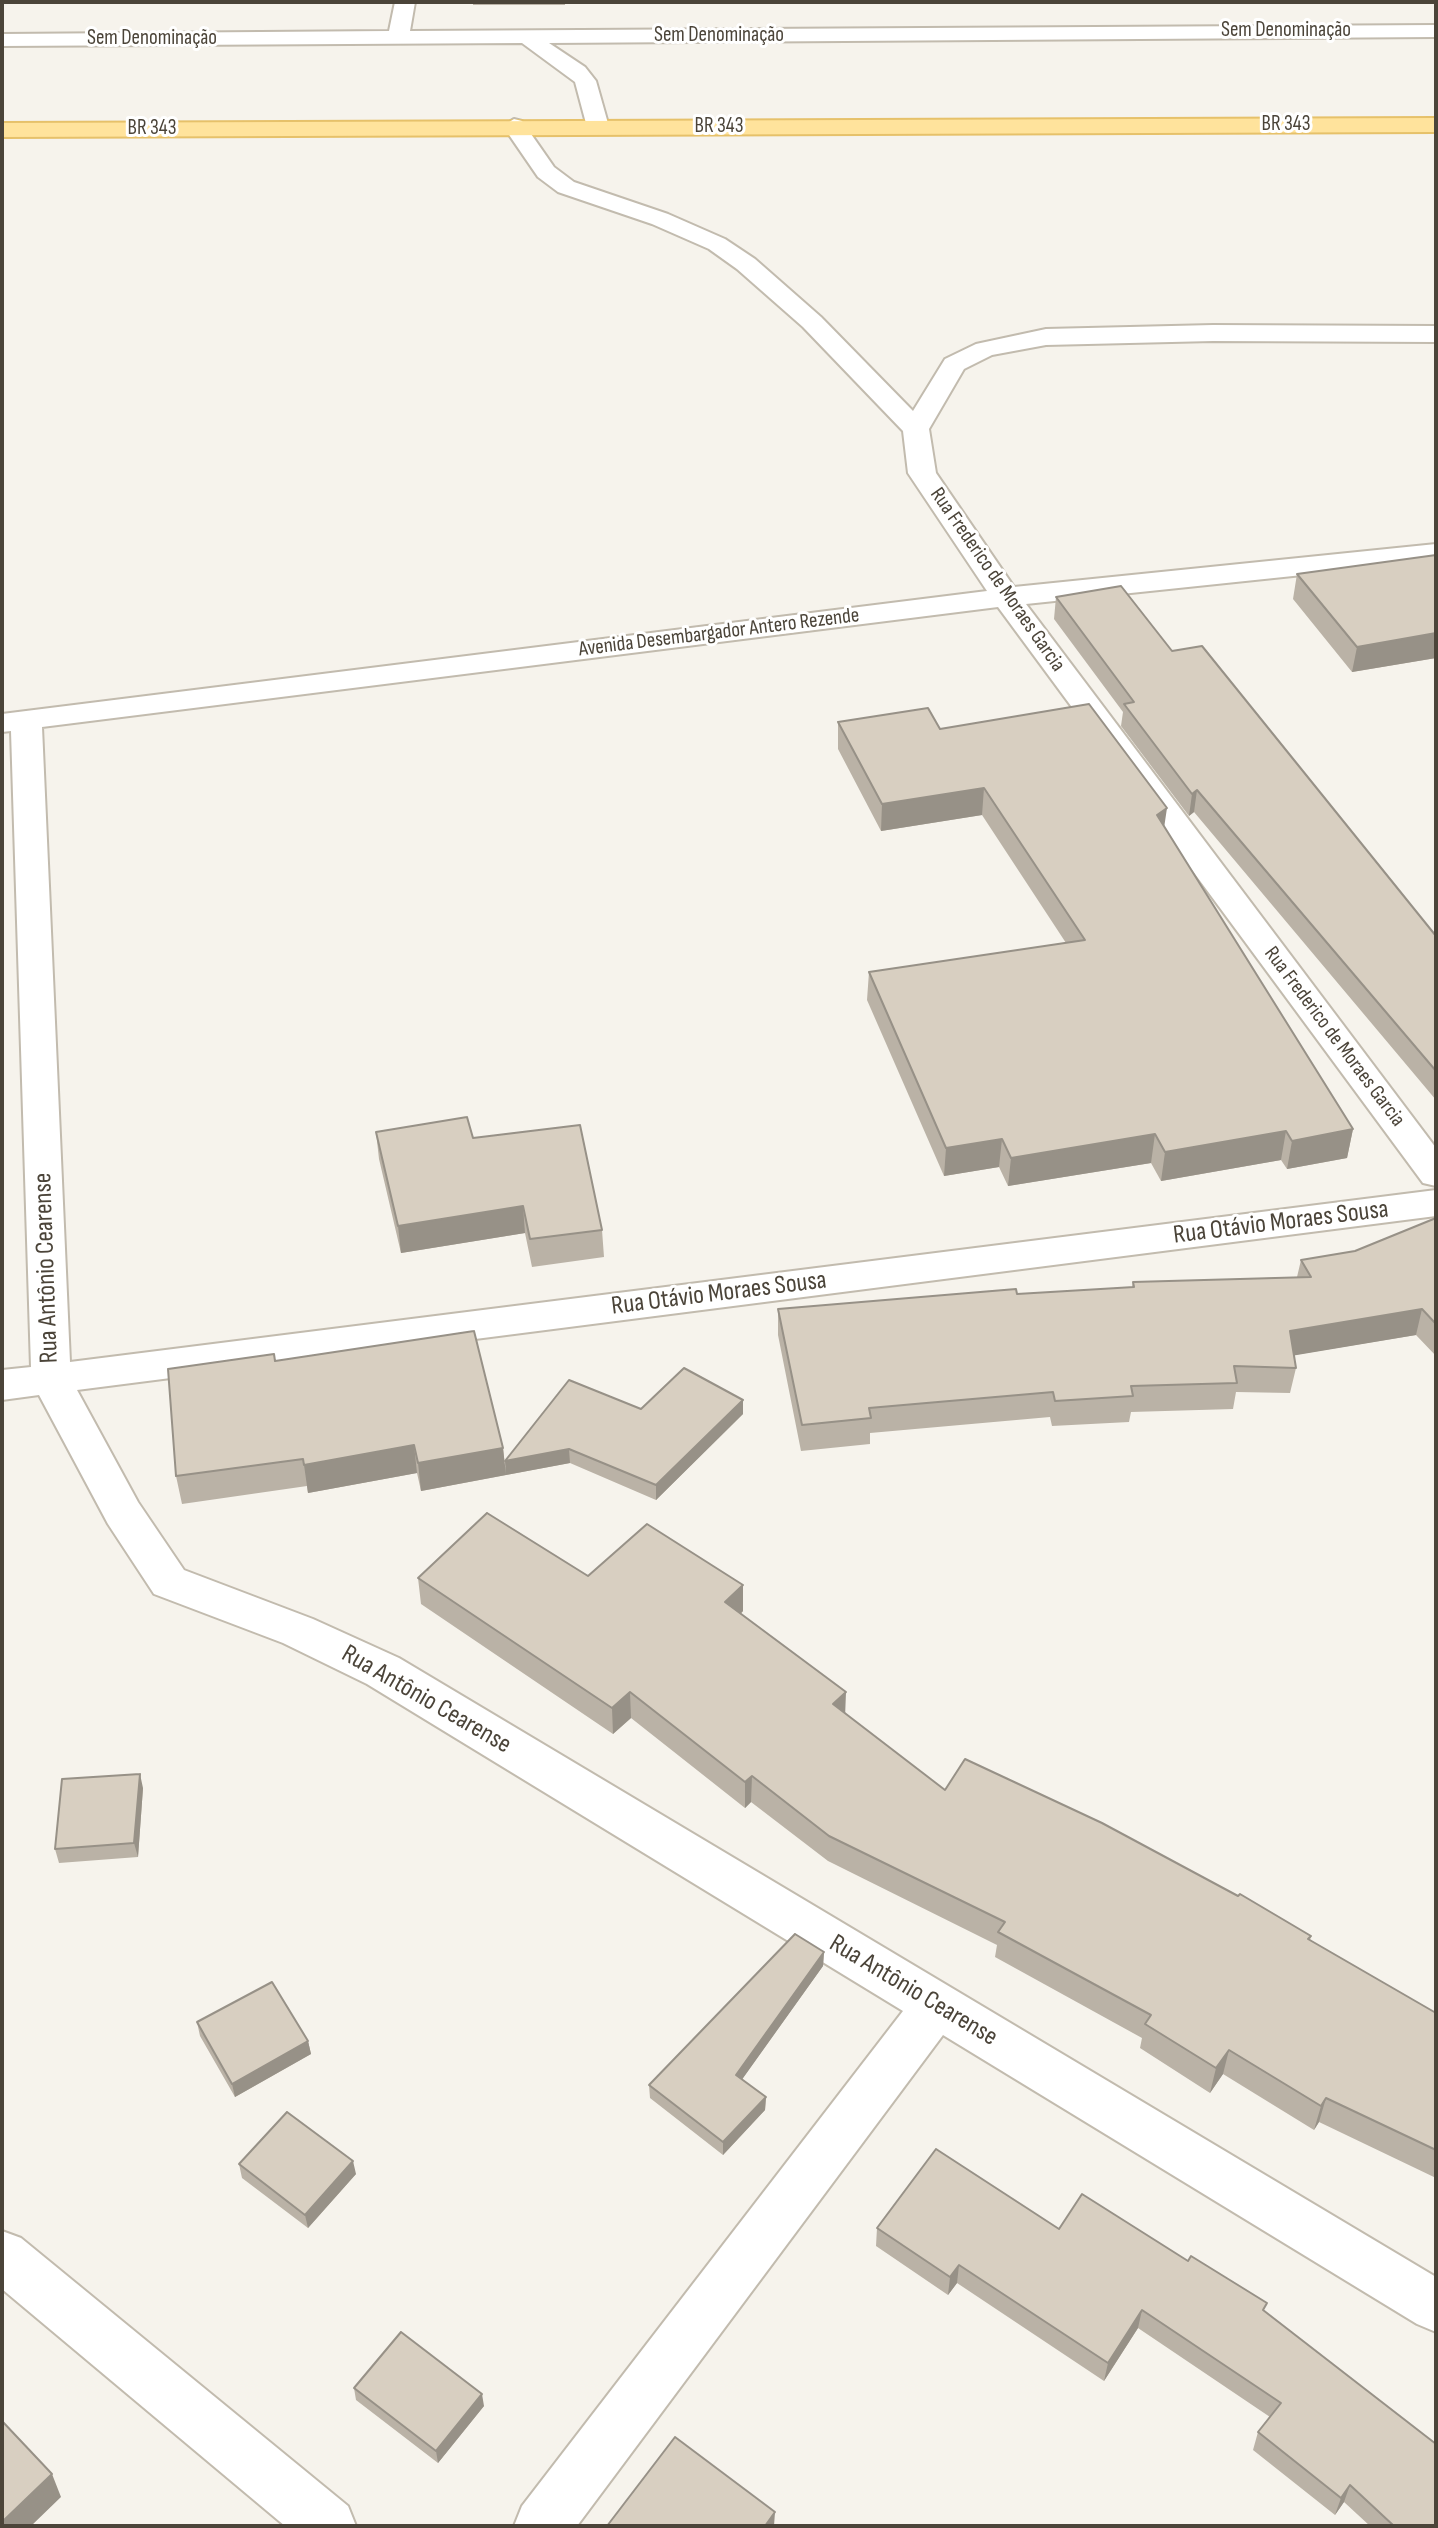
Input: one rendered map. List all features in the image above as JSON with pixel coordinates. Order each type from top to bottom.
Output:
[{"type":"main road","name":"BR 343","points":[[2,131],[514,126],[1436,125]]},
{"type":"street","points":[[397,38],[405,2]]},
{"type":"street","name":"Sem Denominação","points":[[2,40],[1436,31]]},
{"type":"street","points":[[527,37],[586,81],[598,127]]},
{"type":"street","points":[[514,126],[546,172],[566,187],[660,219],[717,244],[746,264],[811,322],[916,429],[954,364],[985,349],[1046,337],[1213,333],[1436,334]]},
{"type":"street","name":"Rua Frederico de Moraes Garcia","points":[[916,429],[922,473],[1006,597],[1436,1174]]},
{"type":"street","name":"Avenida Desembargador Antero Rezende","points":[[14,722],[1006,597],[1436,552]]},
{"type":"street","name":"Rua Antônio Cearense","points":[[14,722],[51,1379],[123,1513],[169,1582],[298,1631],[383,1671],[1436,2306]]},
{"type":"street","name":"Rua Otávio Moraes Sousa","points":[[2,1385],[1436,1203]]},
{"type":"street","points":[[542,2526],[937,2005]]},
{"type":"street","points":[[2,2256],[328,2526]]},
{"type":"building","points":[[1436,555],[1436,633],[1357,647],[1297,574]]},
{"type":"building","points":[[1121,586],[1172,651],[1202,646],[1436,936],[1436,1071],[1197,790],[1192,794],[1124,704],[1134,702],[1056,597]]},
{"type":"building","points":[[1089,704],[1167,808],[1157,815],[1353,1129],[1292,1141],[1286,1131],[1165,1152],[1155,1134],[1011,1158],[1002,1139],[946,1148],[869,972],[1085,940],[984,788],[882,804],[838,722],[928,708],[940,729]]},
{"type":"building","points":[[467,1117],[473,1138],[580,1125],[602,1230],[530,1239],[523,1206],[398,1226],[376,1132]]},
{"type":"building","points":[[1436,1218],[1436,1324],[1422,1309],[1290,1331],[1296,1368],[1234,1366],[1237,1383],[1131,1386],[1133,1396],[1055,1401],[1053,1392],[869,1408],[871,1418],[802,1425],[778,1309],[1016,1289],[1017,1294],[1134,1287],[1133,1282],[1311,1277],[1301,1260],[1355,1251]]},
{"type":"building","points":[[474,1331],[503,1448],[418,1463],[414,1445],[304,1465],[303,1459],[176,1476],[168,1369],[274,1354],[275,1361]]},
{"type":"building","points":[[684,1368],[743,1400],[656,1485],[569,1449],[505,1461],[569,1380],[641,1409]]},
{"type":"building","points":[[487,1513],[588,1576],[647,1524],[743,1585],[725,1602],[846,1692],[833,1704],[945,1790],[965,1759],[1102,1823],[1238,1896],[1240,1894],[1311,1936],[1308,1939],[1436,2013],[1436,2150],[1326,2098],[1321,2106],[1229,2050],[1216,2068],[1145,2024],[1151,2015],[998,1932],[1005,1922],[829,1836],[752,1776],[745,1782],[630,1692],[612,1708],[418,1578]]},
{"type":"building","points":[[140,1774],[134,1843],[55,1849],[62,1779]]},
{"type":"building","points":[[795,1934],[824,1952],[736,2075],[766,2097],[723,2142],[649,2085]]},
{"type":"building","points":[[272,1982],[308,2041],[232,2084],[197,2022]]},
{"type":"building","points":[[287,2112],[353,2161],[305,2215],[239,2164]]},
{"type":"building","points":[[936,2149],[1059,2229],[1082,2194],[1188,2261],[1191,2256],[1267,2303],[1263,2310],[1436,2444],[1436,2526],[1394,2526],[1350,2485],[1341,2498],[1258,2432],[1281,2403],[1142,2310],[1108,2363],[959,2265],[950,2277],[877,2228]]},
{"type":"building","points":[[401,2332],[482,2394],[436,2451],[354,2388]]},
{"type":"building","points":[[2,2421],[52,2474],[2,2522]]},
{"type":"building","points":[[675,2437],[775,2512],[765,2526],[607,2526]]}]
